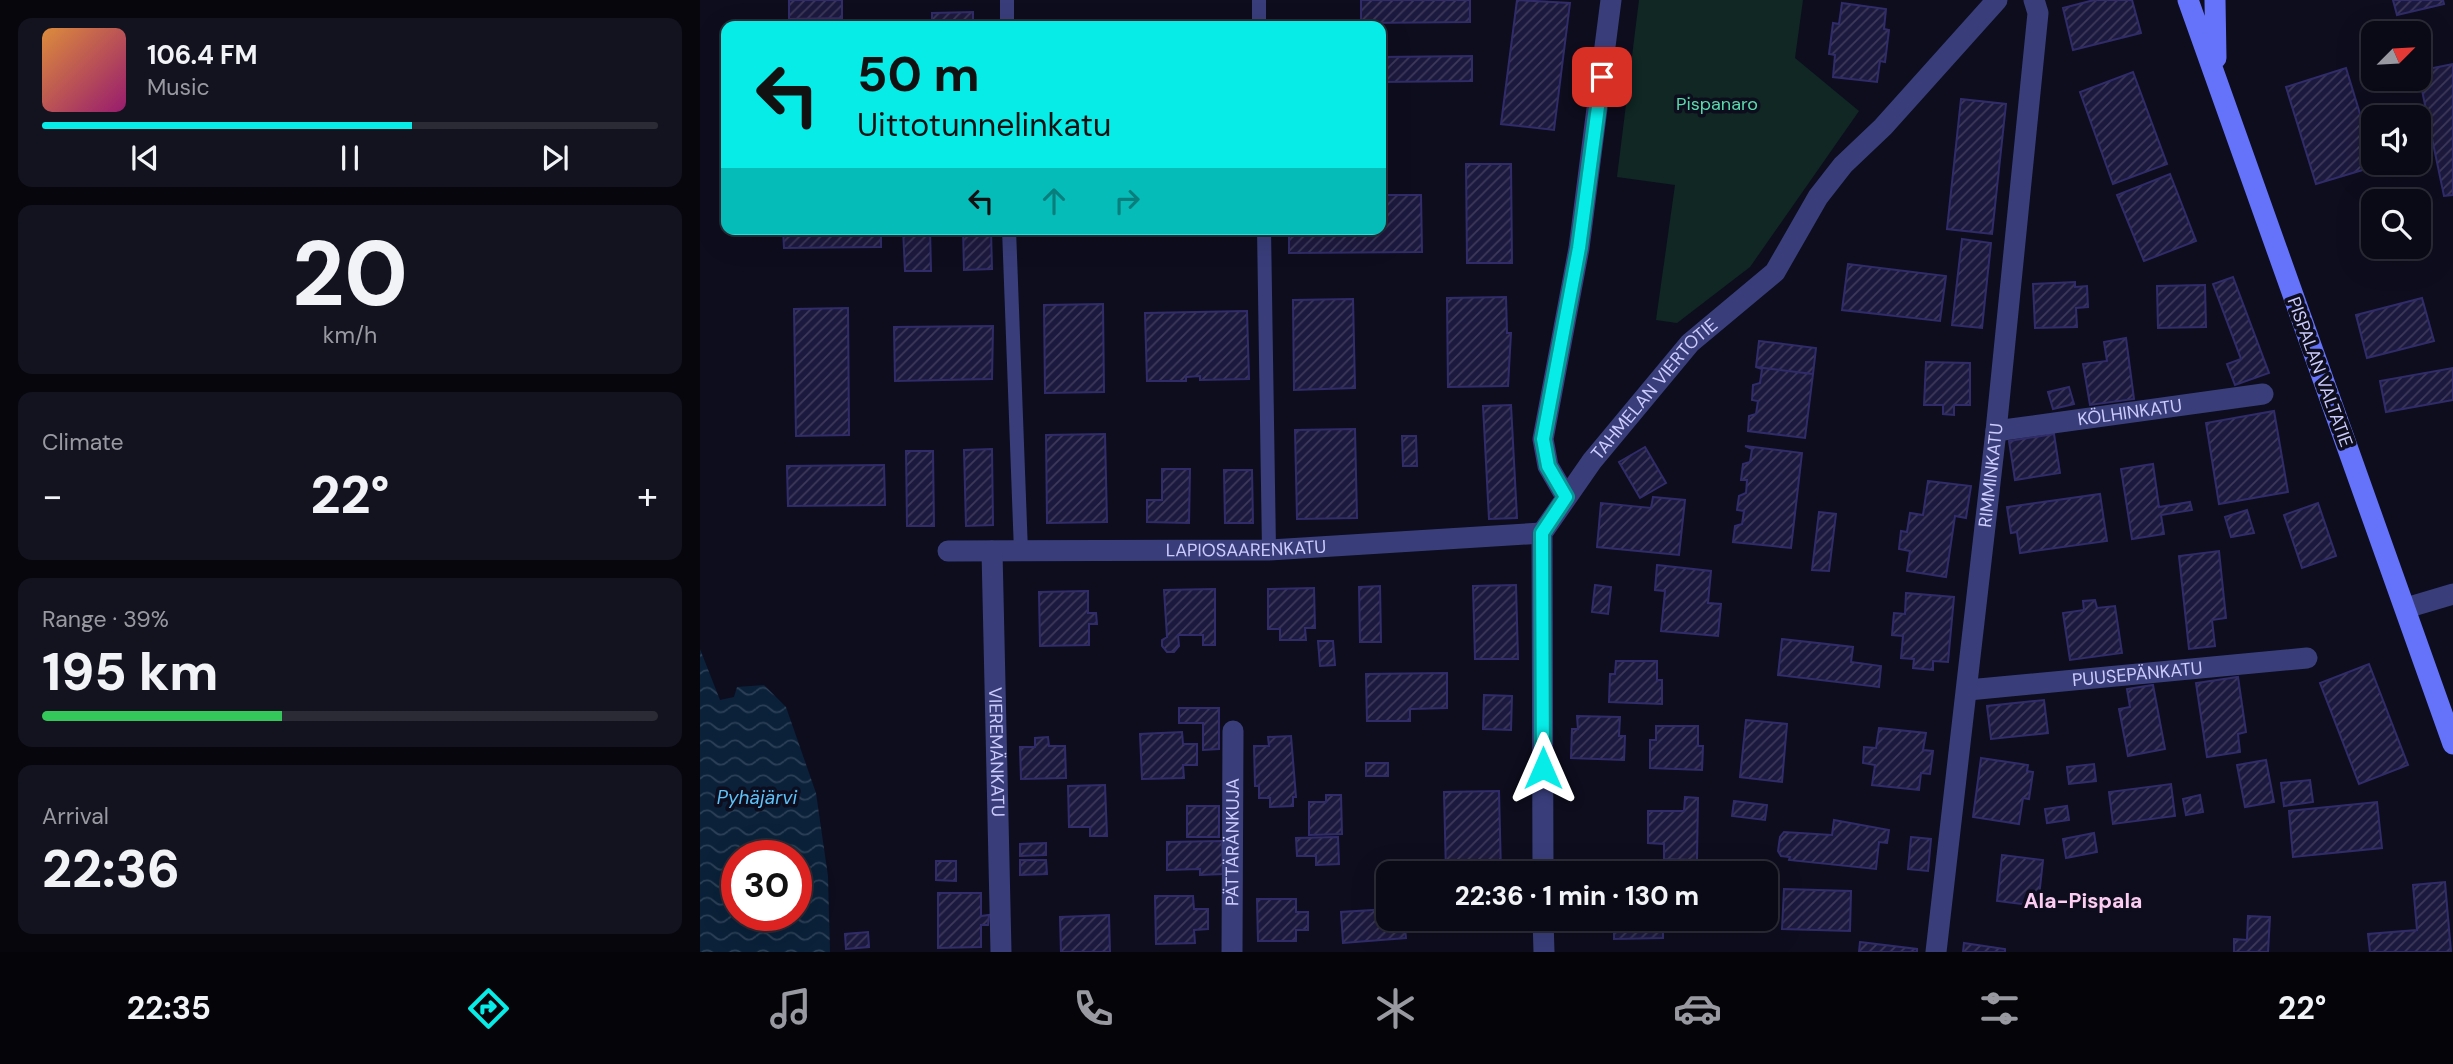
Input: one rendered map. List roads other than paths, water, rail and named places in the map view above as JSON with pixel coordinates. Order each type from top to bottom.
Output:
[{"type":"main road","name":"PISPALAN VALTATIE","points":[[2189,0],[2314,359],[2453,744]]},
{"type":"main road","points":[[2215,0],[2216,75]]},
{"type":"street","points":[[1566,497],[1548,466],[1543,439],[1579,248],[1611,0]]},
{"type":"street","name":"TAHMELAN VIERTOTIE","points":[[1542,533],[1592,460],[1689,343],[1775,272],[1818,197],[1843,165],[1883,127],[1997,0]]},
{"type":"street","name":"RIMMINKATU","points":[[1936,952],[1996,431],[2038,13],[2034,0]]},
{"type":"street","name":"KÖLHINKATU","points":[[1996,431],[2263,394]]},
{"type":"street","points":[[1542,533],[1543,861]]},
{"type":"street","name":"LAPIOSAARENKATU","points":[[948,551],[1269,550],[1542,533]]},
{"type":"street","name":"VIEREMÄNKATU","points":[[992,551],[1001,952]]},
{"type":"street","points":[[2406,608],[2453,594]]},
{"type":"street","name":"PUUSEPÄNKATU","points":[[1968,690],[2307,659]]},
{"type":"street","name":"PÄTTÄRÄNKUJA","points":[[1232,952],[1233,731]]},
{"type":"street","points":[[1544,931],[1544,952]]},
{"type":"lane","points":[[1007,0],[1007,21]]},
{"type":"lane","points":[[1259,0],[1259,21]]},
{"type":"lane","points":[[1009,235],[1021,552]]},
{"type":"lane","points":[[1264,235],[1269,550]]},
{"type":"water","name":"Pyhäjärvi","points":[[700,649],[720,700],[734,697],[737,687],[764,685],[786,707],[816,793],[828,876],[830,952],[700,952]]},
{"type":"district","name":"Ala-Pispala","points":[[2083,901]]},
{"type":"park label","name":"Pispanaro","points":[[1717,104]]}]
